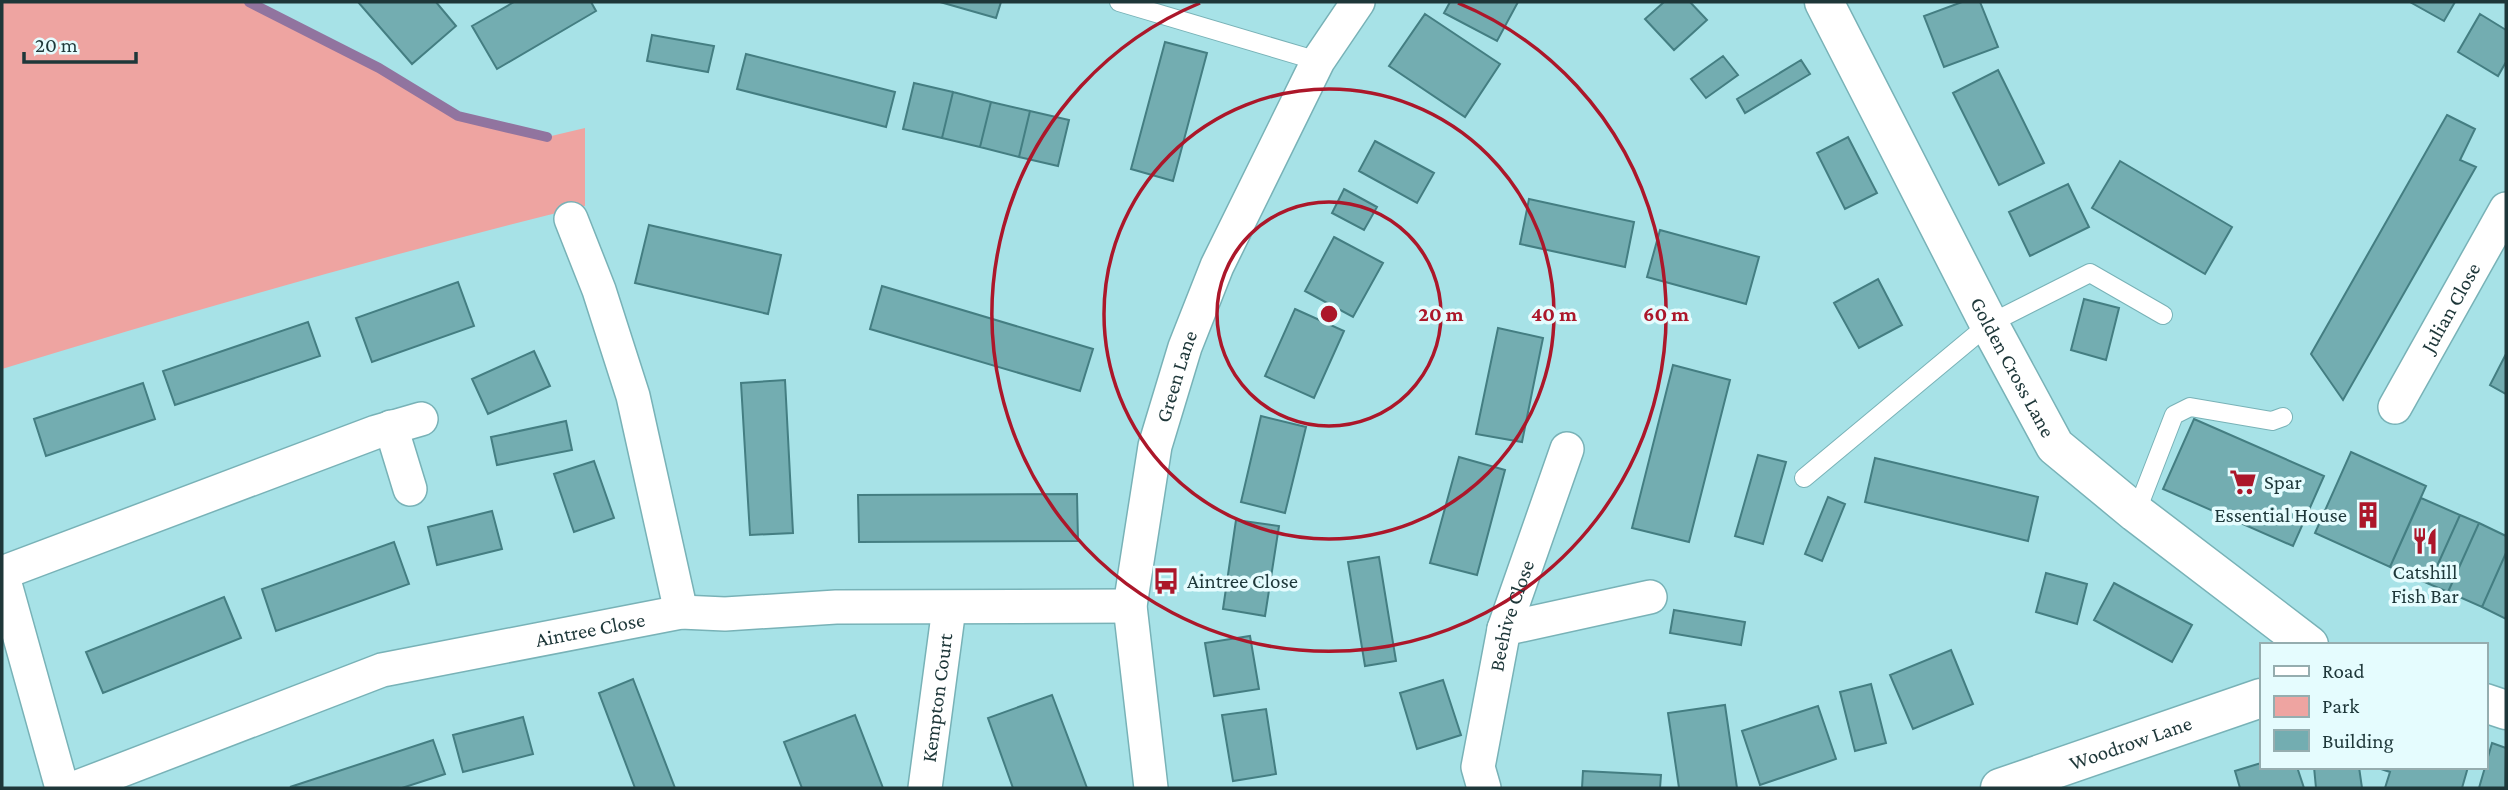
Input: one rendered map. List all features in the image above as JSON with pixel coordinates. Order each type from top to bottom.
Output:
[{"type":"street","name":"Green Lane","points":[[1151,788],[1130,606],[1155,446],[1185,347],[1217,266],[1318,61],[1358,2]]},
{"type":"street","name":"Golden Cross Lane","points":[[1824,2],[1989,324],[2055,446],[2136,513],[2306,643]]},
{"type":"street","name":"Julian Close","points":[[2395,407],[2506,209]]},
{"type":"street","points":[[571,219],[599,290],[633,396],[681,612]]},
{"type":"street","points":[[62,788],[2,573],[406,423],[410,489]]},
{"type":"street","name":"Beehive Close","points":[[1484,788],[1478,767],[1504,629],[1567,449]]},
{"type":"street","points":[[1504,629],[1650,597]]},
{"type":"street","name":"Aintree Close","points":[[75,788],[382,670],[681,612],[725,614],[836,607],[1130,606]]},
{"type":"street","name":"Kempton Court","points":[[925,788],[949,608]]},
{"type":"street","name":"Woodrow Lane","points":[[2000,788],[2260,698]]},
{"type":"street","points":[[2487,704],[2506,710]]},
{"type":"lane","points":[[1119,2],[1318,61]]},
{"type":"lane","points":[[1804,478],[1989,324],[2090,273],[2163,315]]},
{"type":"lane","points":[[2136,513],[2174,415],[2190,407],[2272,421],[2283,417]]},
{"type":"green space","points":[[2,2],[249,2],[379,68],[458,116],[547,137],[585,128],[585,206],[292,283],[2,369]]},
{"type":"building","points":[[358,2],[436,2],[456,26],[412,64]]},
{"type":"building","points":[[514,2],[591,2],[596,11],[497,69],[472,26]]},
{"type":"building","points":[[940,2],[1001,2],[996,18]]},
{"type":"building","points":[[1450,2],[1518,2],[1497,41],[1444,13]]},
{"type":"building","points":[[1664,2],[1690,2],[1707,20],[1674,50],[1645,19]]},
{"type":"building","points":[[1962,2],[1980,2],[1998,47],[1944,67],[1924,16]]},
{"type":"building","points":[[2410,2],[2455,2],[2444,21]]},
{"type":"building","points":[[1425,14],[1500,64],[1465,117],[1389,66]]},
{"type":"building","points":[[2480,14],[2506,30],[2506,62],[2498,76],[2458,52]]},
{"type":"building","points":[[652,35],[714,46],[708,72],[647,61]]},
{"type":"building","points":[[1165,42],[1207,53],[1173,181],[1131,169]]},
{"type":"building","points":[[746,54],[895,92],[886,127],[737,89]]},
{"type":"building","points":[[1723,56],[1738,75],[1706,98],[1691,79]]},
{"type":"building","points":[[1801,60],[1810,74],[1745,113],[1737,99]]},
{"type":"building","points":[[1998,70],[2044,163],[1999,185],[1953,93]]},
{"type":"building","points":[[914,83],[953,92],[942,138],[903,129]]},
{"type":"building","points":[[953,92],[991,102],[980,147],[942,138]]},
{"type":"building","points":[[991,102],[1030,111],[1019,157],[980,147]]},
{"type":"building","points":[[1030,111],[1069,120],[1058,166],[1019,157]]},
{"type":"building","points":[[2447,115],[2475,129],[2460,160],[2476,167],[2343,400],[2311,354]]},
{"type":"building","points":[[1848,137],[1877,193],[1845,209],[1817,153]]},
{"type":"building","points":[[1375,141],[1434,173],[1417,203],[1359,171]]},
{"type":"building","points":[[2120,161],[2232,227],[2205,274],[2092,208]]},
{"type":"building","points":[[2068,184],[2089,227],[2030,256],[2009,212]]},
{"type":"building","points":[[1344,189],[1377,207],[1364,230],[1332,213]]},
{"type":"building","points":[[1529,199],[1634,222],[1625,267],[1520,244]]},
{"type":"building","points":[[649,225],[781,255],[768,314],[635,283]]},
{"type":"building","points":[[1660,230],[1759,257],[1746,304],[1647,277]]},
{"type":"building","points":[[1334,237],[1383,263],[1353,317],[1305,291]]},
{"type":"building","points":[[1878,279],[1902,325],[1859,348],[1834,303]]},
{"type":"building","points":[[458,282],[474,326],[372,362],[356,318]]},
{"type":"building","points":[[882,286],[1093,349],[1080,391],[870,329]]},
{"type":"building","points":[[2084,299],[2119,308],[2106,360],[2071,350]]},
{"type":"building","points":[[1295,309],[1344,331],[1314,398],[1265,376]]},
{"type":"building","points":[[308,322],[320,356],[175,405],[163,371]]},
{"type":"building","points":[[1498,328],[1543,338],[1522,442],[1476,434]]},
{"type":"building","points":[[534,351],[550,386],[488,414],[472,379]]},
{"type":"building","points":[[2506,354],[2506,394],[2490,385]]},
{"type":"building","points":[[1673,365],[1730,380],[1689,542],[1632,528]]},
{"type":"building","points":[[785,380],[793,533],[750,535],[741,383]]},
{"type":"building","points":[[143,383],[155,419],[46,456],[34,419]]},
{"type":"building","points":[[1261,416],[1306,427],[1285,513],[1241,502]]},
{"type":"building","name":"Spar","points":[[2194,419],[2324,476],[2293,546],[2163,489]]},
{"type":"building","points":[[566,421],[572,450],[497,465],[491,437]]},
{"type":"building","name":"Essential House","points":[[2351,452],[2426,486],[2390,567],[2315,533]]},
{"type":"building","points":[[1758,455],[1786,462],[1763,544],[1735,536]]},
{"type":"building","points":[[1459,457],[1505,470],[1477,575],[1430,563]]},
{"type":"building","points":[[1875,458],[2038,497],[2028,541],[1865,502]]},
{"type":"building","points":[[594,461],[614,518],[574,532],[554,474]]},
{"type":"building","points":[[1077,494],[1078,541],[859,542],[858,495]]},
{"type":"building","points":[[1828,497],[1845,504],[1822,561],[1805,554]]},
{"type":"building","name":"Catshill Fish Bar","points":[[2421,498],[2460,515],[2429,584],[2390,567]]},
{"type":"building","points":[[492,511],[502,549],[437,565],[428,527]]},
{"type":"building","points":[[2460,515],[2479,523],[2448,592],[2429,584]]},
{"type":"building","points":[[1236,520],[1279,526],[1265,616],[1223,609]]},
{"type":"building","points":[[2479,523],[2506,536],[2506,553],[2482,607],[2448,592]]},
{"type":"building","points":[[394,542],[409,584],[276,631],[262,589]]},
{"type":"building","points":[[2506,553],[2506,619],[2482,607]]},
{"type":"building","points":[[1379,557],[1396,661],[1365,666],[1348,562]]},
{"type":"building","points":[[2046,573],[2087,584],[2077,624],[2036,612]]},
{"type":"building","points":[[2114,583],[2192,625],[2172,662],[2094,620]]},
{"type":"building","points":[[224,597],[241,638],[103,693],[86,652]]},
{"type":"building","points":[[1674,610],[1745,622],[1741,645],[1670,633]]},
{"type":"building","points":[[1250,636],[1259,689],[1214,696],[1205,643]]},
{"type":"building","points":[[1951,650],[1973,704],[1913,729],[1890,675]]},
{"type":"building","points":[[633,679],[675,788],[635,788],[599,693]]},
{"type":"building","points":[[1443,680],[1461,735],[1417,749],[1400,693]]},
{"type":"building","points":[[1871,684],[1886,743],[1855,751],[1840,692]]},
{"type":"building","points":[[1052,695],[1087,788],[1013,788],[988,718]]},
{"type":"building","points":[[1725,705],[1737,788],[1679,788],[1668,713]]},
{"type":"building","points":[[1818,706],[1836,759],[1760,785],[1742,731]]},
{"type":"building","points":[[1266,709],[1276,774],[1233,781],[1222,715]]},
{"type":"building","points":[[855,715],[883,788],[802,788],[784,742]]},
{"type":"building","points":[[523,717],[533,754],[463,772],[453,735]]},
{"type":"building","points":[[433,740],[445,774],[402,788],[290,787]]},
{"type":"building","points":[[2492,743],[2506,748],[2505,788],[2479,788],[2484,769],[2487,769]]},
{"type":"building","points":[[2260,763],[2260,769],[2298,769],[2304,788],[2240,788],[2235,771]]},
{"type":"building","points":[[2314,769],[2359,769],[2362,788],[2316,788]]},
{"type":"building","points":[[2381,769],[2467,769],[2462,788],[2385,788],[2390,772]]},
{"type":"building","points":[[1583,771],[1661,775],[1660,788],[1582,788]]},
{"type":"waterway","points":[[249,2],[379,68],[458,116],[547,137]]},
{"type":"place","name":"Spar","points":[[2243,482]]},
{"type":"place","name":"Essential House","points":[[2368,515]]},
{"type":"place","name":"Catshill Fish Bar","points":[[2425,541]]},
{"type":"place","name":"Aintree Close","points":[[1166,581]]}]
